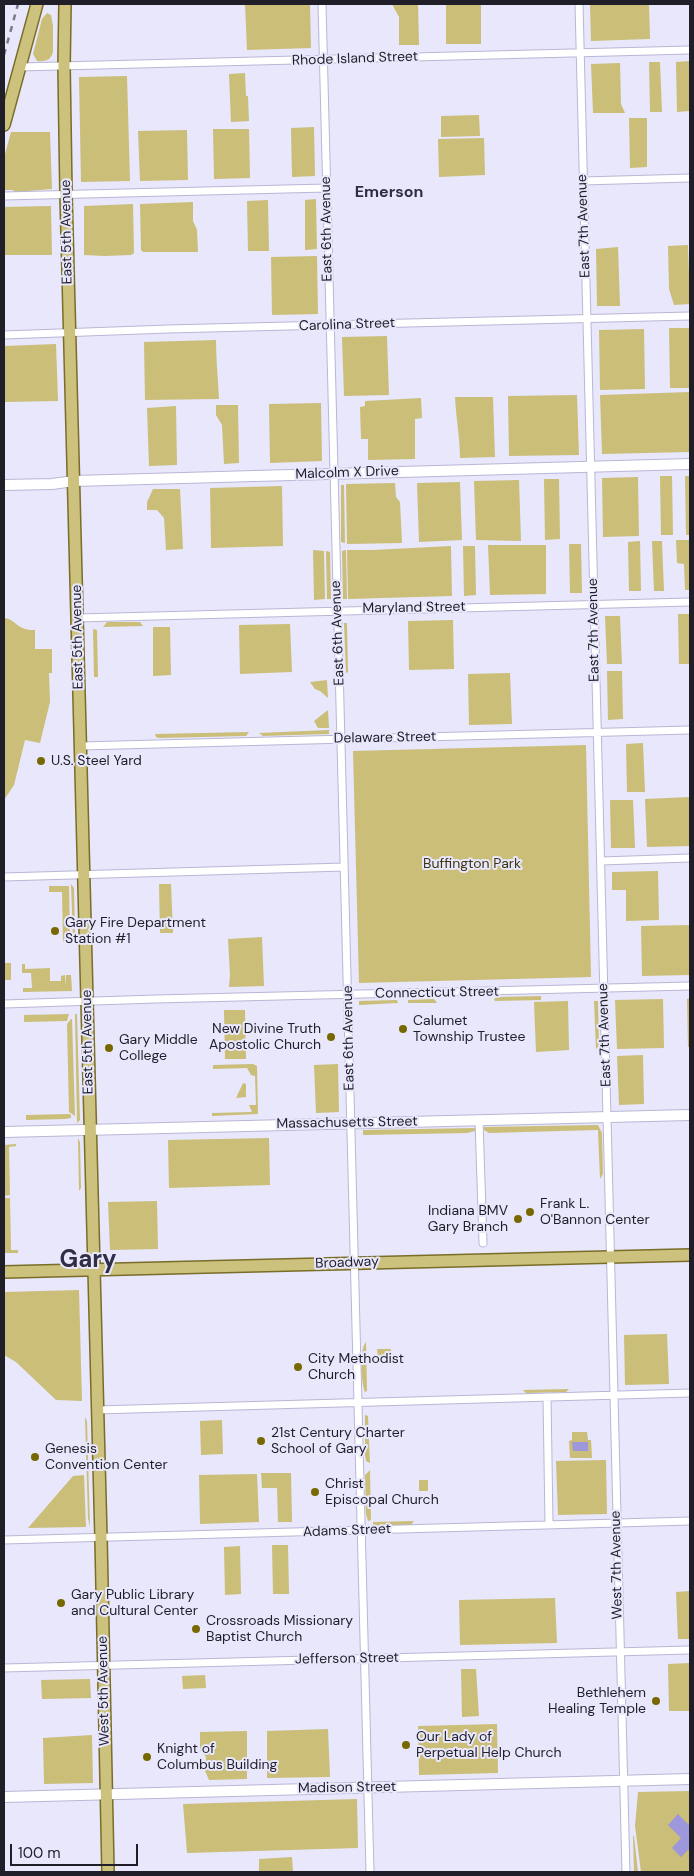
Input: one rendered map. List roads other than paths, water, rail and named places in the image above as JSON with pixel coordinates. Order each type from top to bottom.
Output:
[{"type":"main road","points":[[4,125],[37,4]]},
{"type":"main road","name":"East 5th Avenue","points":[[65,4],[64,66],[69,332],[94,1270]]},
{"type":"main road","name":"Broadway","points":[[4,1272],[690,1255]]},
{"type":"main road","name":"West 5th Avenue","points":[[94,1270],[108,1872]]},
{"type":"street","name":"East 6th Avenue","points":[[322,4],[370,1872]]},
{"type":"street","name":"East 7th Avenue","points":[[578,4],[610,1257]]},
{"type":"street","name":"Rhode Island Street","points":[[20,67],[690,50]]},
{"type":"street","points":[[583,181],[690,178]]},
{"type":"street","points":[[4,196],[326,188]]},
{"type":"street","name":"Carolina Street","points":[[4,336],[69,332],[690,316]]},
{"type":"street","name":"Malcolm X Drive","points":[[4,485],[52,484],[74,480],[690,464]]},
{"type":"street","name":"Maryland Street","points":[[77,618],[690,602]]},
{"type":"street","name":"Delaware Street","points":[[80,746],[690,730]]},
{"type":"street","points":[[601,861],[690,858]]},
{"type":"street","points":[[4,876],[84,876],[344,867]]},
{"type":"street","name":"Connecticut Street","points":[[4,1004],[690,986]]},
{"type":"street","name":"Massachusetts Street","points":[[4,1132],[690,1115]]},
{"type":"street","points":[[479,1120],[483,1243]]},
{"type":"street","name":"West 7th Avenue","points":[[610,1257],[626,1872]]},
{"type":"street","points":[[97,1410],[690,1393]]},
{"type":"street","points":[[547,1397],[550,1524]]},
{"type":"street","name":"Adams Street","points":[[4,1540],[690,1520]]},
{"type":"street","name":"Jefferson Street","points":[[4,1668],[690,1650]]},
{"type":"street","name":"Madison Street","points":[[4,1796],[690,1779]]},
{"type":"railway","points":[[4,55],[18,4]]},
{"type":"place","name":"U.S. Steel Yard","points":[[41,761]]},
{"type":"place","name":"Gary Fire Department Station #1","points":[[55,931]]},
{"type":"place","name":"Calumet Township Trustee","points":[[403,1029]]},
{"type":"place","name":"New Divine Truth Apostolic Church","points":[[331,1037]]},
{"type":"place","name":"Gary Middle College","points":[[109,1048]]},
{"type":"place","name":"Frank L. O'Bannon Center","points":[[530,1212]]},
{"type":"place","name":"Indiana BMV Gary Branch","points":[[518,1219]]},
{"type":"place","name":"City Methodist Church","points":[[298,1367]]},
{"type":"place","name":"21st Century Charter School of Gary","points":[[261,1441]]},
{"type":"place","name":"Genesis Convention Center","points":[[35,1457]]},
{"type":"place","name":"Christ Episcopal Church","points":[[315,1492]]},
{"type":"place","name":"Gary Public Library and Cultural Center","points":[[61,1603]]},
{"type":"place","name":"Crossroads Missionary Baptist Church","points":[[196,1629]]},
{"type":"place","name":"Bethlehem Healing Temple","points":[[656,1701]]},
{"type":"place","name":"Our Lady of Perpetual Help Church","points":[[406,1745]]},
{"type":"place","name":"Knight of Columbus Building","points":[[147,1757]]},
{"type":"district","name":"Emerson","points":[[389,193]]},
{"type":"district","name":"Gary","points":[[88,1261]]},
{"type":"park label","name":"Buffington Park","points":[[472,864]]}]
